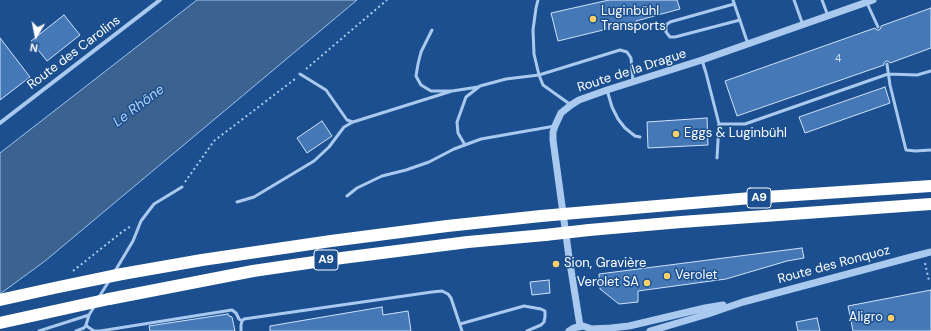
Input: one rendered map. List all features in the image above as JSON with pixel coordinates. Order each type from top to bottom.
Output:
[{"type":"highway","name":"A9","points":[[0,300],[122,274],[202,260],[338,240],[541,216],[751,198],[931,186]]},
{"type":"highway","name":"A9","points":[[0,323],[109,299],[253,271],[421,248],[589,230],[729,218],[931,204]]},
{"type":"street","name":"Route des Carolins","points":[[0,123],[160,0]]},
{"type":"street","name":"Route de la Drague","points":[[555,126],[561,114],[579,100],[702,60],[870,1]]},
{"type":"street","points":[[555,126],[553,137],[554,147],[580,326],[569,331]]},
{"type":"street","name":"Route des Ronquoz","points":[[650,331],[743,302],[931,252]]},
{"type":"street","name":"Route des Ronquoz","points":[[580,326],[593,330],[630,326],[705,308],[743,302]]},
{"type":"lane","points":[[538,0],[534,30],[534,54],[539,75],[543,85],[571,105]]},
{"type":"lane","points":[[794,0],[803,25]]},
{"type":"lane","points":[[822,0],[828,16]]},
{"type":"lane","points":[[870,1],[878,27]]},
{"type":"lane","points":[[740,20],[675,37],[670,37],[666,32],[666,25],[670,22],[733,2],[740,20],[748,44]]},
{"type":"lane","points":[[432,30],[421,52],[416,76],[421,85],[431,91],[452,91]]},
{"type":"lane","points":[[237,202],[254,197],[314,161],[329,147],[344,127],[353,122],[452,91],[506,79],[539,75],[620,50],[627,52],[631,58],[633,82]]},
{"type":"lane","points":[[702,60],[719,124],[717,158]]},
{"type":"lane","points":[[887,64],[906,150],[931,150]]},
{"type":"lane","points":[[719,124],[745,124],[888,74],[917,76],[931,71]]},
{"type":"lane","points":[[300,74],[326,90],[347,120],[353,122]]},
{"type":"lane","points":[[465,145],[458,133],[457,122],[466,97],[480,86]]},
{"type":"lane","points":[[607,90],[612,107],[618,119],[625,128],[640,138]]},
{"type":"lane","points":[[347,196],[357,188],[382,176],[429,162],[454,149],[481,139],[555,126]]},
{"type":"lane","points":[[76,331],[84,328],[86,325],[89,315],[133,240],[141,221],[154,204],[182,187]]},
{"type":"lane","points":[[242,321],[260,317],[442,291],[448,294],[451,298],[462,331]]},
{"type":"lane","points":[[460,324],[524,306],[541,309],[544,312],[544,322],[541,326],[527,331]]},
{"type":"lane","points":[[86,325],[94,330],[100,331],[232,310],[242,321]]},
{"type":"lane","points":[[39,331],[89,315]]},
{"type":"lane","points":[[241,331],[240,325],[242,321]]},
{"type":"path","points":[[182,187],[214,141],[290,83],[387,0]]},
{"type":"path","points":[[74,270],[122,232],[141,221]]},
{"type":"path","points":[[925,262],[929,281]]},
{"type":"water","name":"Le Rhône","points":[[197,0],[357,0],[45,261],[0,294],[0,153]]},
{"type":"building","points":[[609,0],[677,0],[680,9],[636,22],[558,41],[551,13]]},
{"type":"building","points":[[931,8],[931,48],[890,63],[886,61],[884,65],[737,116],[725,81],[875,28],[879,30],[881,26]]},
{"type":"building","points":[[64,15],[80,35],[47,61],[31,41]]},
{"type":"building","points":[[0,38],[30,77],[0,100]]},
{"type":"building","points":[[885,87],[890,103],[805,133],[799,117]]},
{"type":"building","points":[[707,118],[708,145],[648,148],[647,122]]},
{"type":"building","points":[[322,121],[332,136],[307,153],[297,138]]},
{"type":"building","name":"Verolet","points":[[802,248],[804,258],[787,261],[726,279],[638,291],[638,302],[619,304],[600,289],[599,274]]},
{"type":"building","points":[[549,280],[550,293],[532,295],[530,282]]},
{"type":"building","name":"Aligro","points":[[931,290],[931,331],[853,331],[848,306]]},
{"type":"building","points":[[382,307],[383,315],[408,311],[411,331],[270,331],[270,326]]},
{"type":"building","points":[[228,314],[232,317],[235,331],[150,331],[149,326]]},
{"type":"building","points":[[817,318],[820,331],[798,331],[796,322]]},
{"type":"place","name":"Luginbühl Transports","points":[[593,19]]},
{"type":"place","name":"Eggs & Luginbühl","points":[[676,134]]},
{"type":"place","name":"Sion, Gravière","points":[[556,264]]},
{"type":"place","name":"Verolet","points":[[667,276]]},
{"type":"place","name":"Verolet SA","points":[[647,283]]},
{"type":"place","name":"Aligro","points":[[891,318]]}]
